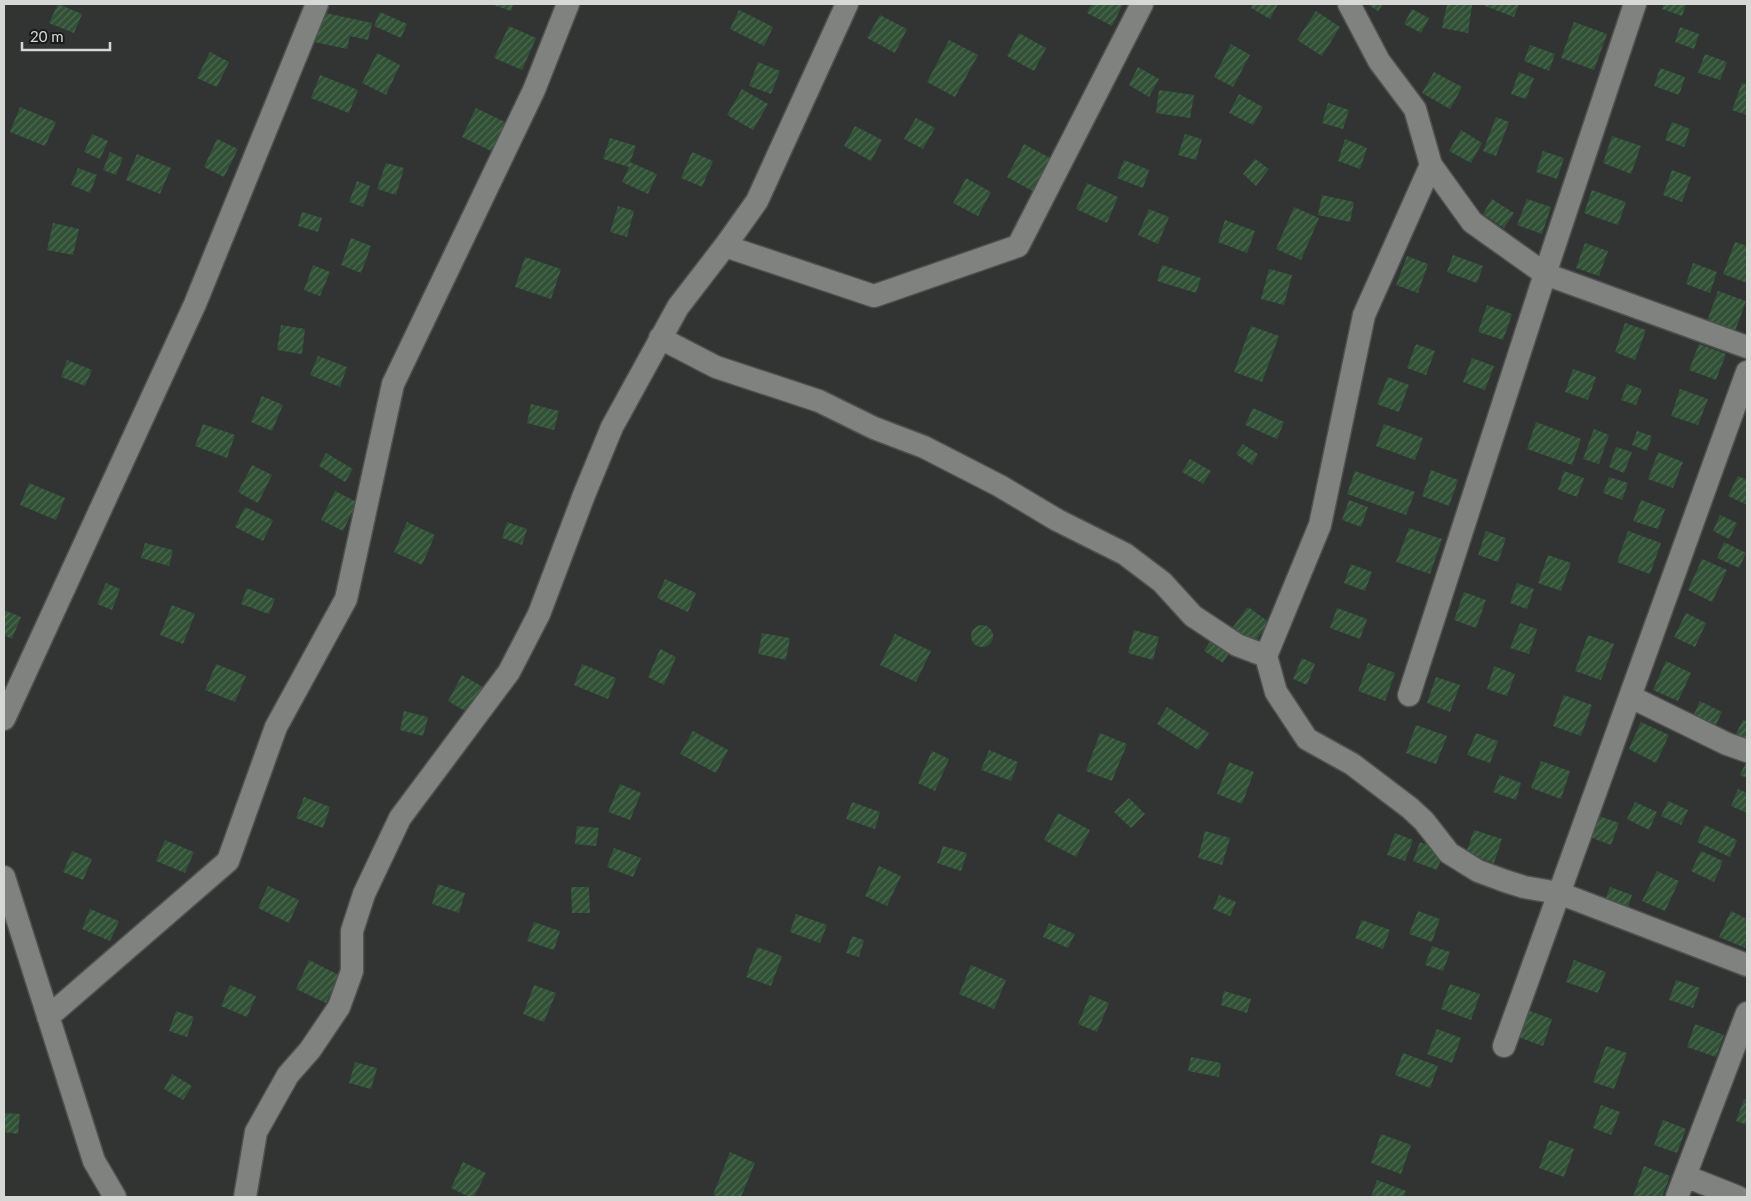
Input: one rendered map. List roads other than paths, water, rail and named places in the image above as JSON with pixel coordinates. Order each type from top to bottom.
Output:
[{"type":"street","points":[[4,719],[195,304],[317,4]]},
{"type":"street","points":[[48,1017],[228,861],[276,727],[346,599],[393,384],[534,90],[568,4]]},
{"type":"street","points":[[245,1197],[256,1132],[288,1075],[310,1050],[339,1007],[352,971],[352,931],[364,894],[400,818],[509,672],[539,614],[612,427],[678,307],[725,246],[756,201],[847,4]]},
{"type":"street","points":[[725,246],[874,296],[1018,246],[1142,4]]},
{"type":"street","points":[[1349,4],[1380,61],[1415,109],[1431,166],[1472,222],[1545,274],[1747,347]]},
{"type":"street","points":[[1409,695],[1545,274],[1635,4]]},
{"type":"street","points":[[1431,166],[1364,315],[1320,526],[1266,656],[1276,692],[1307,739],[1352,764],[1410,808],[1424,821],[1449,853],[1478,871],[1524,887],[1559,893],[1747,965]]},
{"type":"street","points":[[660,338],[716,367],[819,401],[874,428],[924,447],[1000,486],[1057,520],[1125,554],[1162,582],[1193,616],[1237,645],[1266,656]]},
{"type":"street","points":[[1504,1046],[1747,372]]},
{"type":"street","points":[[1630,697],[1727,744],[1747,751]]},
{"type":"street","points":[[4,877],[94,1161],[115,1197]]},
{"type":"street","points":[[1677,1197],[1747,1013]]},
{"type":"street","points":[[1685,1176],[1738,1197]]}]
